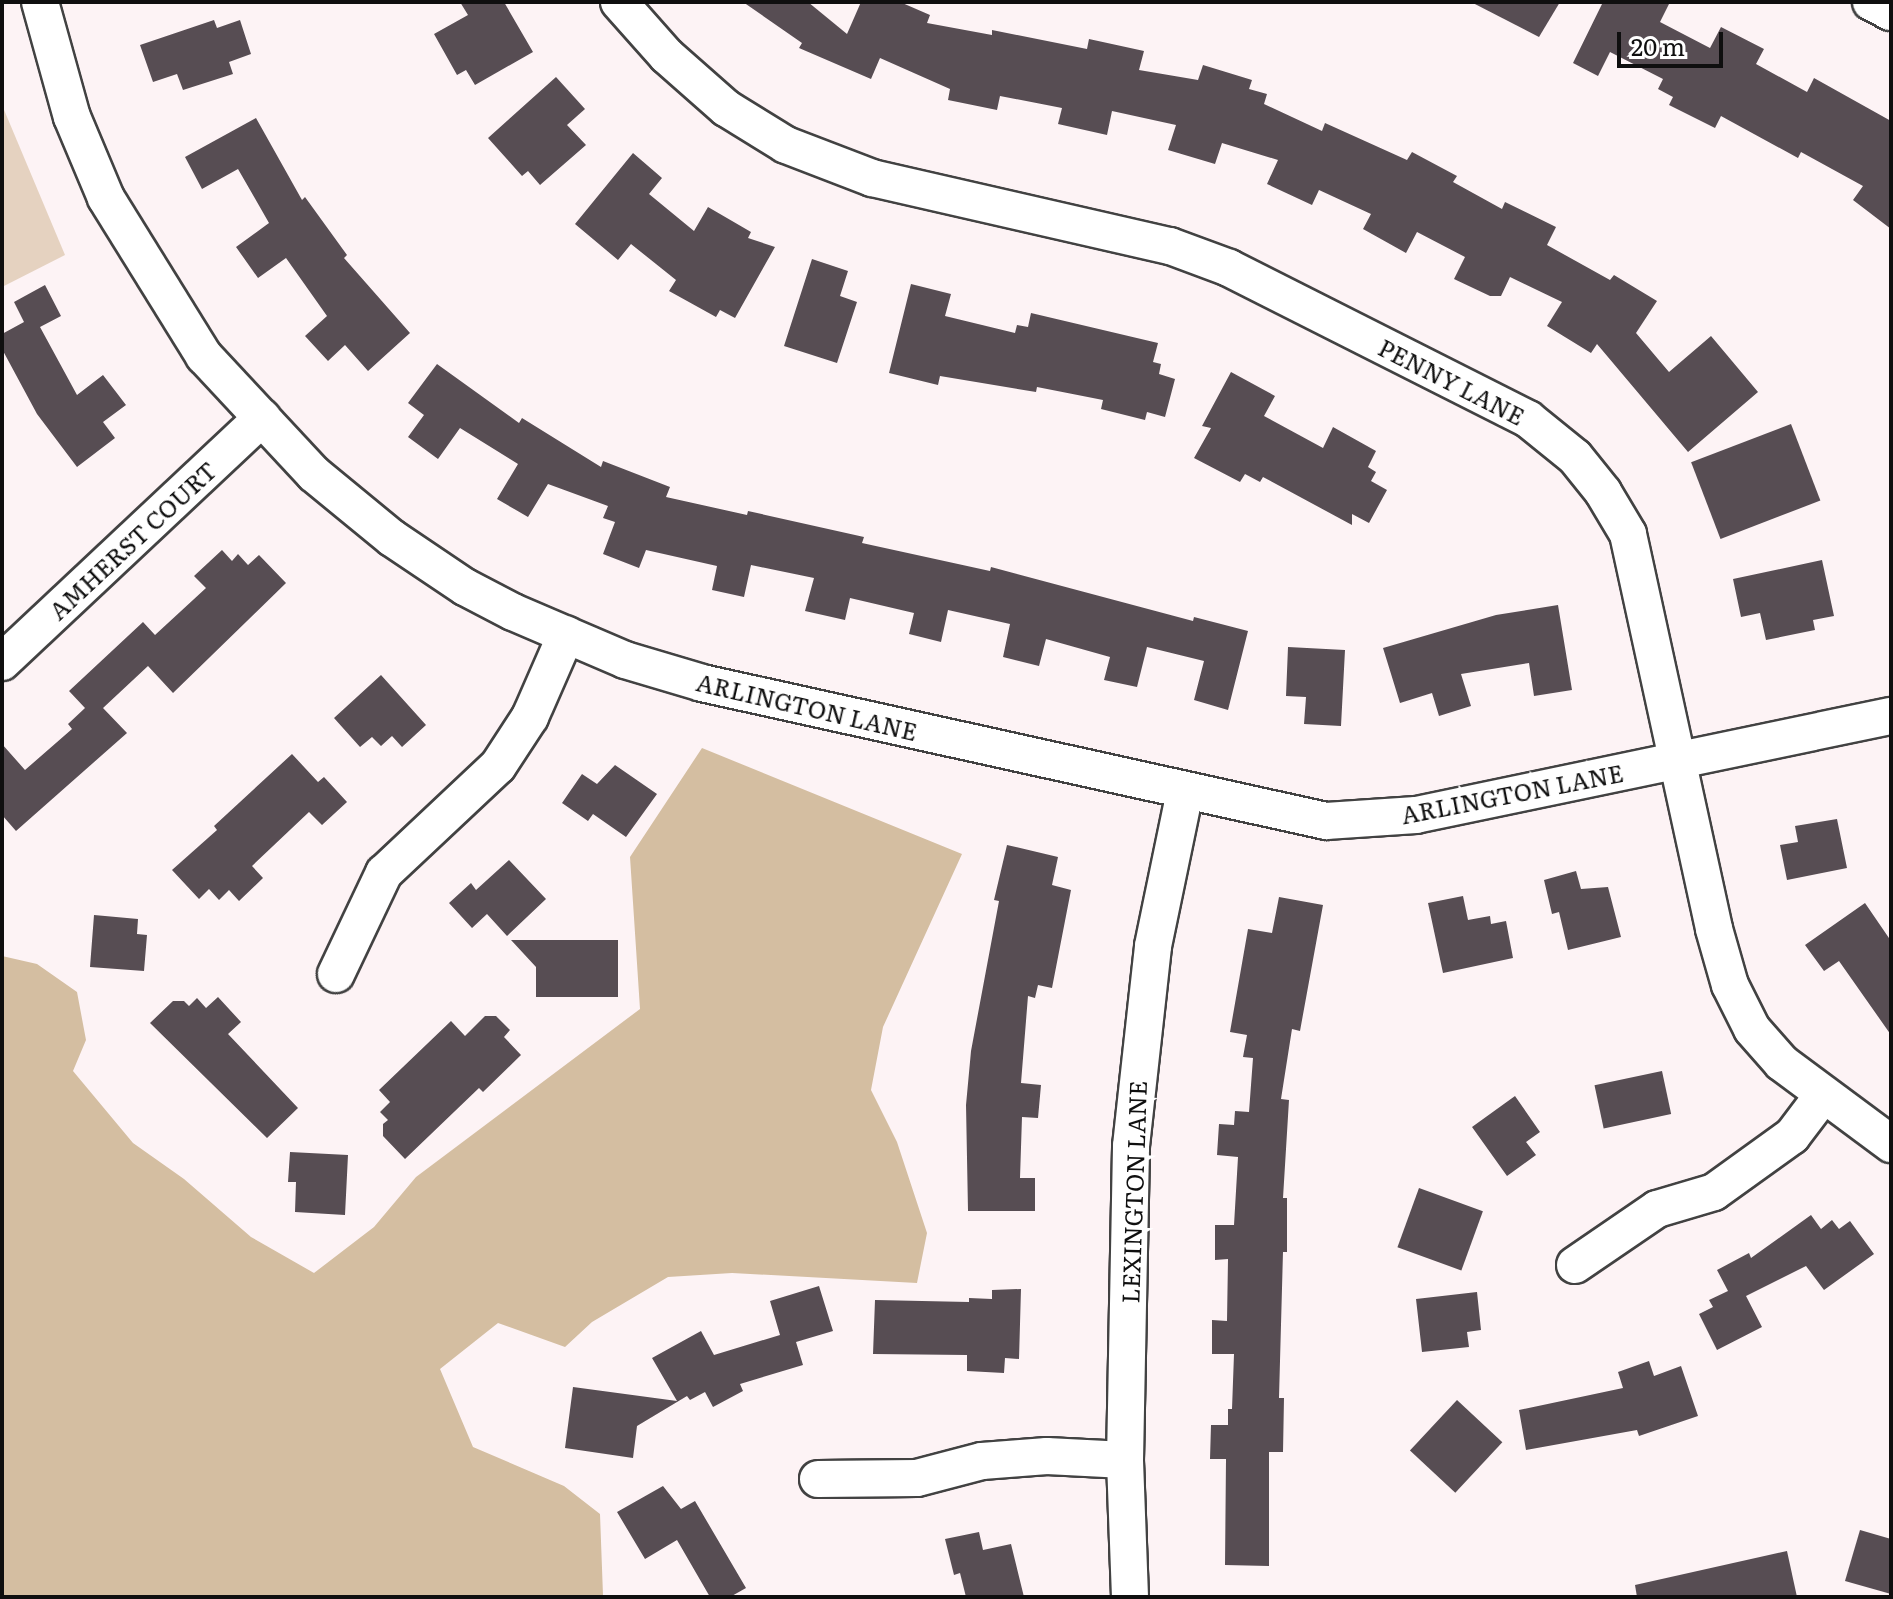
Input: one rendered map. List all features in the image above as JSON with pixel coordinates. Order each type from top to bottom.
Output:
[{"type":"street","name":"ARLINGTON LANE","points":[[40,2],[72,117],[106,198],[204,356],[314,474],[392,538],[465,587],[625,660],[702,683],[1326,821],[1416,815],[1891,716]]},
{"type":"street","name":"PENNY LANE","points":[[619,2],[667,56],[726,108],[786,145],[872,178],[1170,246],[1229,268],[1528,419],[1575,457],[1603,492],[1628,534],[1714,929],[1730,985],[1752,1029],[1782,1063],[1891,1144]]},
{"type":"street","points":[[1871,2],[1891,12]]},
{"type":"street","name":"AMHERST COURT","points":[[2,662],[262,418]]},
{"type":"street","points":[[336,974],[384,873],[498,766],[530,717],[566,635]]},
{"type":"street","name":"LEXINGTON LANE","points":[[1130,1597],[1125,1460],[1131,1146],[1141,1029],[1153,946],[1185,792]]},
{"type":"street","points":[[1575,1265],[1657,1209],[1714,1192],[1792,1136],[1823,1095]]},
{"type":"street","points":[[818,1479],[917,1478],[982,1461],[1047,1456],[1125,1460]]},
{"type":"shaded area","points":[[2,105],[65,255],[2,287]]},
{"type":"shaded area","points":[[702,748],[962,854],[883,1027],[871,1090],[897,1142],[927,1233],[917,1283],[732,1273],[668,1277],[592,1322],[565,1347],[498,1323],[440,1369],[473,1447],[564,1486],[600,1514],[603,1595],[616,1597],[2,1597],[2,956],[37,964],[77,992],[86,1040],[73,1071],[133,1143],[184,1179],[251,1237],[314,1273],[374,1227],[416,1177],[640,1009],[630,857]]},
{"type":"building","points":[[460,2],[504,2],[533,52],[475,85],[466,70],[457,75],[434,34],[468,15]]},
{"type":"building","points":[[743,2],[808,2],[847,34],[861,2],[900,2],[930,15],[927,23],[992,35],[992,30],[1087,49],[1089,39],[1144,51],[1139,70],[1198,80],[1203,65],[1252,80],[1249,89],[1267,94],[1264,104],[1322,131],[1325,123],[1407,160],[1412,152],[1457,176],[1453,182],[1502,209],[1505,202],[1556,227],[1547,245],[1610,280],[1614,275],[1657,301],[1636,333],[1669,372],[1711,336],[1758,392],[1688,452],[1597,344],[1591,353],[1547,326],[1562,302],[1510,277],[1501,296],[1490,296],[1454,279],[1465,257],[1417,232],[1406,253],[1363,229],[1371,214],[1319,190],[1312,205],[1267,184],[1278,160],[1222,143],[1215,164],[1168,150],[1176,125],[1112,111],[1107,135],[1058,124],[1062,108],[1000,96],[997,110],[948,100],[950,89],[880,58],[871,79],[799,48],[802,43]]},
{"type":"building","points":[[1471,2],[1560,2],[1539,37]]},
{"type":"building","points":[[1603,2],[1670,2],[1660,22],[1710,48],[1721,27],[1764,49],[1756,64],[1807,92],[1814,78],[1891,121],[1891,229],[1853,200],[1863,186],[1801,152],[1798,158],[1721,116],[1715,128],[1669,105],[1673,97],[1658,89],[1663,79],[1610,52],[1598,76],[1573,63]]},
{"type":"building","points":[[214,20],[217,28],[240,20],[251,54],[229,62],[233,74],[183,90],[177,74],[153,82],[140,45]]},
{"type":"building","points":[[556,77],[585,109],[567,125],[586,145],[540,185],[528,171],[522,176],[488,138]]},
{"type":"building","points":[[256,118],[302,200],[305,197],[347,255],[344,258],[410,333],[368,371],[345,345],[328,361],[305,336],[327,316],[286,258],[258,278],[236,247],[269,223],[238,169],[202,189],[185,157]]},
{"type":"building","points":[[633,153],[662,178],[649,194],[694,231],[708,207],[751,232],[748,238],[775,247],[735,318],[720,310],[716,317],[669,291],[676,280],[631,244],[618,260],[575,224]]},
{"type":"building","points":[[812,259],[848,271],[840,296],[857,302],[837,363],[784,346]]},
{"type":"building","points":[[911,284],[951,294],[945,316],[1015,333],[1017,325],[1028,327],[1031,313],[1158,343],[1153,362],[1161,364],[1159,374],[1175,379],[1165,417],[1147,412],[1145,420],[1101,409],[1103,400],[1037,387],[1036,392],[940,376],[938,385],[889,373]]},
{"type":"building","points":[[45,285],[61,316],[40,327],[77,395],[103,375],[126,405],[103,422],[115,438],[77,467],[37,414],[2,349],[2,334],[24,322],[14,302]]},
{"type":"building","points":[[437,364],[519,423],[522,418],[601,467],[603,461],[670,487],[666,497],[747,515],[748,511],[864,537],[862,543],[990,571],[991,567],[1193,621],[1194,617],[1248,631],[1228,710],[1194,700],[1204,661],[1147,647],[1137,687],[1104,680],[1110,657],[1046,639],[1039,666],[1003,657],[1010,624],[948,610],[941,642],[909,634],[914,613],[850,598],[845,620],[805,611],[814,578],[751,565],[744,597],[712,590],[717,566],[646,550],[639,568],[603,554],[615,522],[603,518],[608,506],[548,484],[528,517],[497,499],[518,464],[460,428],[438,459],[408,437],[424,415],[408,403]]},
{"type":"building","points":[[1231,372],[1275,396],[1264,416],[1323,448],[1333,427],[1376,451],[1368,467],[1376,472],[1371,481],[1387,490],[1369,523],[1352,514],[1352,525],[1263,477],[1260,482],[1245,474],[1240,482],[1194,458],[1211,428],[1202,426]]},
{"type":"building","points":[[1791,424],[1820,501],[1720,539],[1691,462]]},
{"type":"building","points":[[222,550],[232,561],[238,554],[248,565],[259,555],[286,583],[173,693],[148,666],[103,708],[127,733],[16,831],[2,815],[2,744],[25,770],[72,729],[68,724],[85,708],[69,691],[143,622],[155,635],[206,588],[194,576]]},
{"type":"building","points":[[1822,560],[1834,616],[1813,620],[1815,630],[1766,640],[1760,613],[1741,617],[1733,579]]},
{"type":"building","points":[[1558,605],[1572,690],[1534,696],[1529,663],[1461,674],[1471,706],[1439,716],[1432,693],[1400,703],[1383,648],[1496,615]]},
{"type":"building","points":[[1288,647],[1345,650],[1341,726],[1304,724],[1306,697],[1286,696]]},
{"type":"building","points":[[381,675],[426,725],[402,747],[392,736],[381,746],[372,737],[360,747],[334,718]]},
{"type":"building","points":[[292,754],[318,782],[324,777],[347,802],[322,825],[309,812],[252,866],[263,878],[239,901],[229,890],[219,900],[209,889],[199,899],[172,870],[217,830],[214,826]]},
{"type":"building","points":[[615,765],[657,794],[626,837],[593,814],[588,821],[562,803],[582,774],[597,784]]},
{"type":"building","points":[[1837,819],[1847,868],[1787,880],[1780,845],[1798,842],[1795,826]]},
{"type":"building","points":[[1007,845],[1058,857],[1052,885],[1071,890],[1052,988],[1038,985],[1035,998],[1028,996],[1021,1083],[1041,1085],[1038,1118],[1022,1117],[1020,1178],[1035,1178],[1035,1211],[968,1211],[966,1105],[971,1051],[999,901],[994,900]]},
{"type":"building","points":[[509,860],[546,899],[507,936],[487,914],[472,928],[449,903],[471,883],[476,890]]},
{"type":"building","points":[[1576,871],[1581,889],[1608,887],[1621,937],[1568,950],[1559,912],[1552,914],[1544,880]]},
{"type":"building","points":[[1463,896],[1468,920],[1490,916],[1491,924],[1506,921],[1513,958],[1443,973],[1428,903]]},
{"type":"building","points":[[1279,897],[1323,905],[1300,1031],[1292,1029],[1281,1099],[1289,1100],[1283,1198],[1287,1198],[1287,1252],[1283,1252],[1279,1398],[1284,1398],[1283,1452],[1269,1452],[1269,1566],[1225,1565],[1226,1459],[1210,1459],[1211,1425],[1228,1425],[1228,1409],[1232,1409],[1234,1354],[1212,1354],[1212,1320],[1227,1321],[1228,1259],[1215,1260],[1215,1225],[1234,1225],[1238,1157],[1217,1155],[1219,1124],[1234,1125],[1235,1111],[1249,1112],[1253,1058],[1243,1057],[1247,1035],[1230,1032],[1248,929],[1272,933]]},
{"type":"building","points":[[1865,903],[1891,941],[1891,1035],[1839,961],[1824,971],[1805,945]]},
{"type":"building","points":[[94,915],[138,919],[137,934],[147,935],[144,971],[90,967]]},
{"type":"building","points":[[511,940],[618,940],[618,997],[536,997],[536,967]]},
{"type":"building","points":[[218,997],[241,1022],[228,1034],[298,1108],[267,1138],[150,1023],[173,1001],[184,1001],[189,1006],[197,998],[206,1008]]},
{"type":"building","points":[[485,1016],[496,1016],[510,1030],[504,1037],[521,1055],[483,1092],[479,1088],[405,1159],[383,1136],[383,1124],[388,1120],[380,1112],[390,1102],[379,1090],[451,1021],[465,1036]]},
{"type":"building","points":[[1662,1071],[1671,1114],[1604,1128],[1595,1085]]},
{"type":"building","points":[[1515,1096],[1540,1132],[1526,1142],[1536,1155],[1507,1176],[1472,1127]]},
{"type":"building","points":[[290,1152],[348,1155],[345,1215],[295,1212],[296,1182],[288,1182]]},
{"type":"building","points":[[1419,1188],[1483,1211],[1461,1270],[1397,1247]]},
{"type":"building","points":[[1811,1215],[1821,1229],[1832,1220],[1839,1229],[1850,1221],[1874,1254],[1824,1290],[1806,1266],[1746,1296],[1762,1327],[1717,1350],[1699,1314],[1713,1307],[1709,1300],[1728,1291],[1717,1270],[1749,1253],[1751,1258]]},
{"type":"building","points":[[819,1286],[833,1331],[796,1342],[803,1365],[740,1384],[743,1391],[713,1407],[705,1392],[690,1400],[687,1396],[637,1426],[633,1458],[565,1448],[573,1387],[677,1401],[652,1358],[701,1331],[714,1355],[780,1335],[770,1301]]},
{"type":"building","points":[[1021,1289],[1019,1359],[1005,1358],[1004,1373],[967,1371],[967,1355],[873,1354],[875,1300],[969,1302],[969,1298],[992,1299],[992,1290]]},
{"type":"building","points":[[1477,1292],[1481,1330],[1467,1332],[1469,1347],[1422,1352],[1416,1299]]},
{"type":"building","points":[[1649,1361],[1654,1376],[1681,1366],[1698,1416],[1639,1436],[1637,1430],[1526,1450],[1519,1410],[1623,1388],[1618,1372]]},
{"type":"building","points":[[1457,1400],[1502,1442],[1455,1493],[1410,1450]]},
{"type":"building","points":[[663,1486],[681,1509],[695,1501],[746,1588],[730,1597],[710,1597],[677,1540],[645,1559],[617,1512]]},
{"type":"building","points":[[1860,1530],[1891,1539],[1891,1594],[1845,1581]]},
{"type":"building","points":[[979,1532],[983,1550],[1011,1544],[1024,1597],[966,1597],[960,1573],[954,1575],[945,1539]]},
{"type":"building","points":[[1787,1551],[1797,1597],[1637,1597],[1635,1585]]}]
